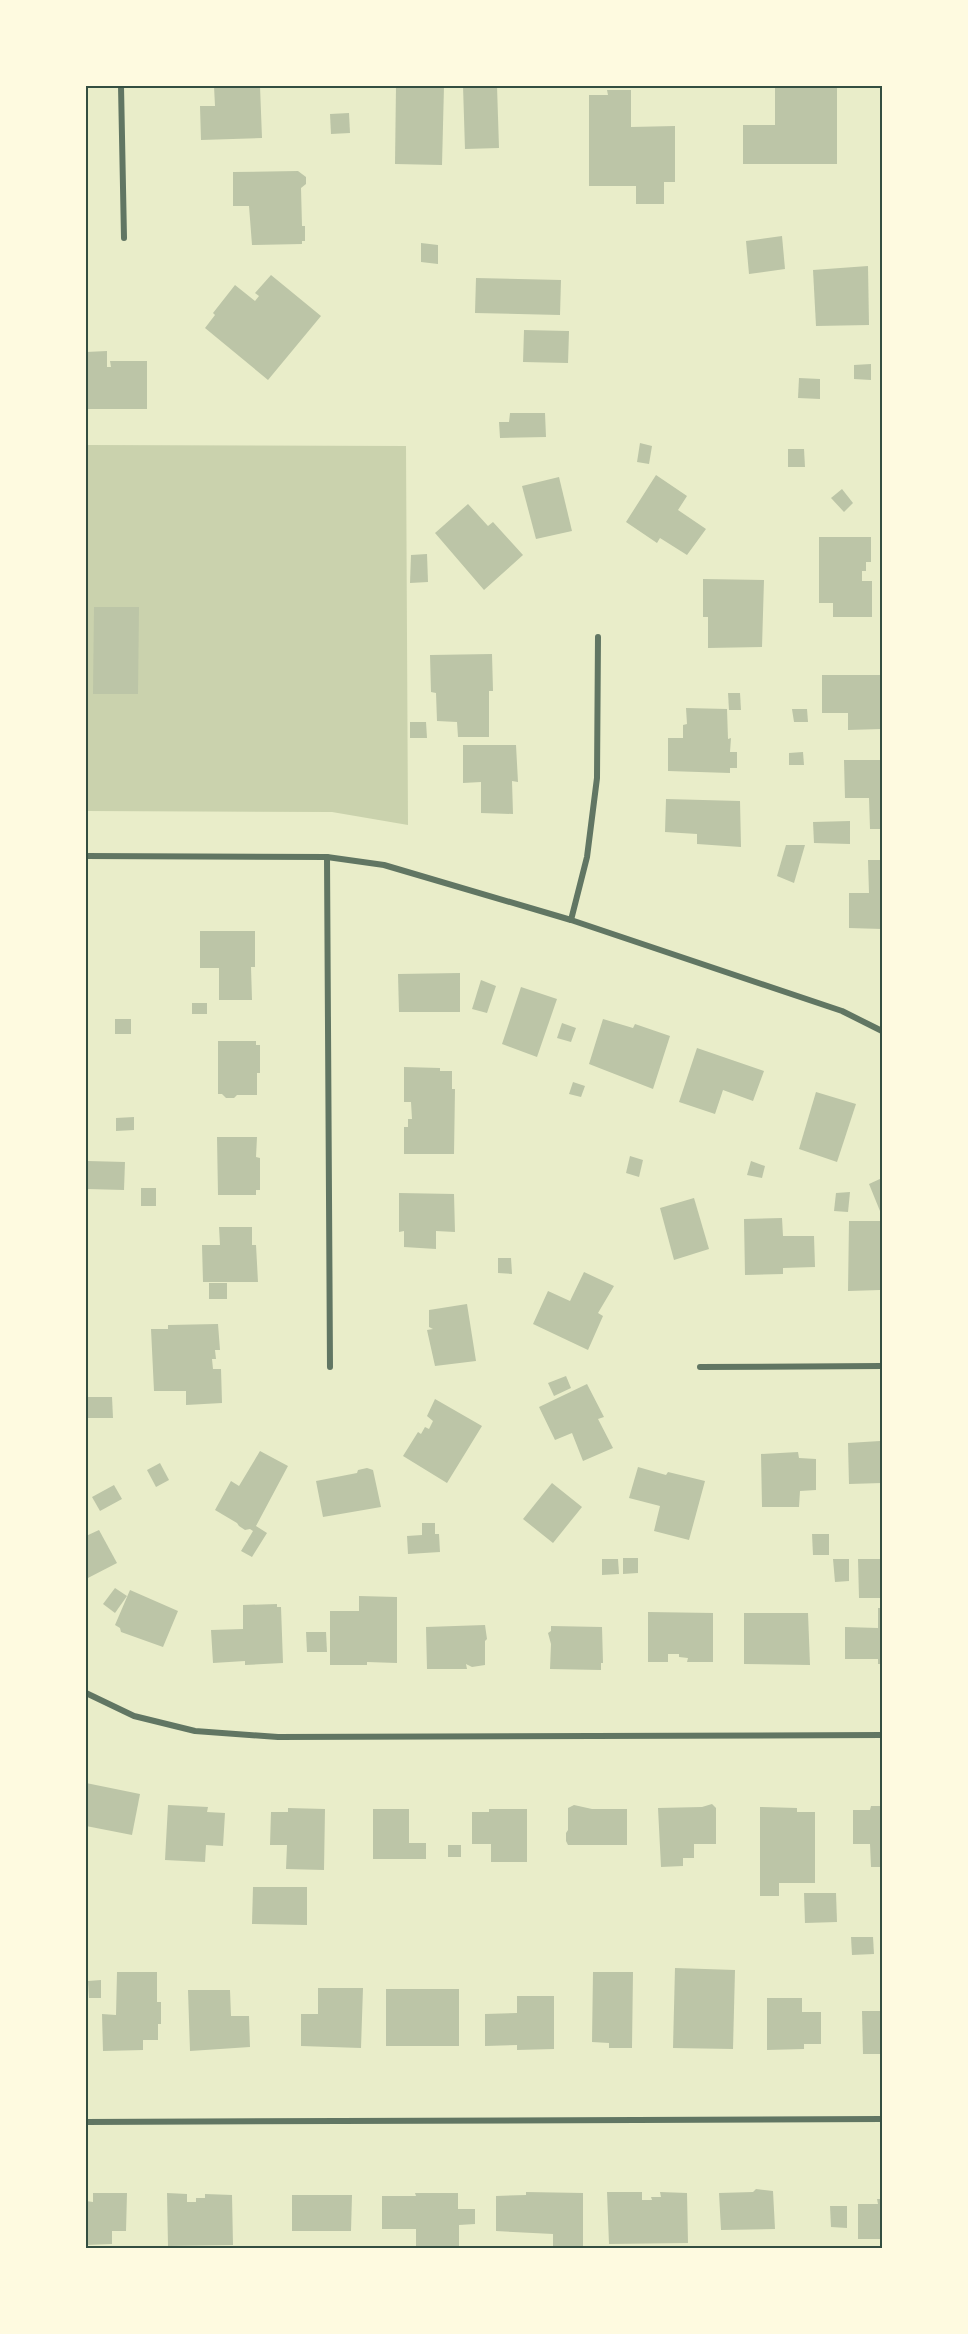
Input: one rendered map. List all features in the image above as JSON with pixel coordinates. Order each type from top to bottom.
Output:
[{"type":"street","points":[[121,86],[123,238]]},
{"type":"street","points":[[571,920],[587,857],[597,778],[598,637]]},
{"type":"street","points":[[86,856],[327,857],[384,865],[571,920],[842,1011],[882,1031]]},
{"type":"street","points":[[327,857],[330,1367]]},
{"type":"street","points":[[700,1367],[882,1366]]},
{"type":"street","points":[[86,1693],[134,1716],[195,1731],[278,1737],[882,1735]]},
{"type":"street","points":[[86,2122],[882,2119]]},
{"type":"green space","points":[[86,445],[406,446],[408,825],[332,812],[86,811]]},
{"type":"building","points":[[214,86],[260,86],[262,138],[201,140],[200,106],[215,106]]},
{"type":"building","points":[[396,86],[444,86],[442,165],[395,164]]},
{"type":"building","points":[[463,86],[497,86],[499,148],[465,149]]},
{"type":"building","points":[[775,87],[837,87],[837,164],[743,164],[743,125],[775,125]]},
{"type":"building","points":[[607,90],[631,90],[631,127],[675,126],[675,182],[664,182],[664,204],[636,204],[636,186],[589,186],[589,95],[608,95]]},
{"type":"building","points":[[349,113],[350,133],[331,134],[330,114]]},
{"type":"building","points":[[298,171],[306,177],[306,184],[301,188],[302,226],[305,226],[305,241],[302,241],[302,244],[252,245],[249,206],[233,206],[233,172]]},
{"type":"building","points":[[782,236],[785,269],[749,274],[746,241]]},
{"type":"building","points":[[421,243],[438,245],[438,264],[421,262]]},
{"type":"building","points":[[868,266],[869,325],[816,326],[813,270]]},
{"type":"building","points":[[271,275],[321,316],[268,380],[205,328],[215,315],[213,313],[235,285],[255,301],[259,296],[255,293]]},
{"type":"building","points":[[476,278],[561,280],[560,315],[475,313]]},
{"type":"building","points":[[524,330],[569,331],[568,363],[523,362]]},
{"type":"building","points":[[107,351],[107,367],[111,367],[110,361],[147,361],[147,409],[86,409],[86,352]]},
{"type":"building","points":[[871,364],[871,380],[854,379],[854,365]]},
{"type":"building","points":[[799,378],[820,379],[820,399],[798,398]]},
{"type":"building","points":[[510,413],[545,413],[546,437],[500,438],[499,422],[509,422]]},
{"type":"building","points":[[640,443],[652,446],[649,464],[637,462]]},
{"type":"building","points":[[788,449],[804,449],[805,467],[788,467]]},
{"type":"building","points":[[656,475],[687,496],[678,510],[706,529],[687,555],[660,538],[657,543],[626,522]]},
{"type":"building","points":[[559,477],[572,531],[536,539],[522,486]]},
{"type":"building","points":[[842,489],[853,503],[844,512],[831,498]]},
{"type":"building","points":[[468,504],[488,526],[493,522],[523,555],[484,590],[435,533]]},
{"type":"building","points":[[819,537],[871,537],[871,562],[866,562],[866,571],[862,571],[862,581],[872,581],[872,617],[833,617],[833,603],[819,603]]},
{"type":"building","points":[[427,554],[428,582],[410,583],[411,555]]},
{"type":"building","points":[[703,579],[764,580],[762,647],[708,648],[708,617],[703,617]]},
{"type":"building","points":[[94,607],[139,607],[138,694],[93,694]]},
{"type":"building","points":[[492,654],[493,691],[489,691],[489,737],[458,737],[457,722],[437,721],[436,693],[431,692],[430,655]]},
{"type":"building","points":[[822,675],[881,675],[881,729],[848,730],[848,713],[822,713]]},
{"type":"building","points":[[728,693],[740,693],[741,710],[729,710]]},
{"type":"building","points":[[686,708],[727,709],[728,739],[731,738],[730,752],[737,752],[737,768],[730,768],[730,773],[668,771],[668,738],[683,738],[683,725],[687,724]]},
{"type":"building","points":[[792,709],[807,709],[808,722],[794,722]]},
{"type":"building","points":[[410,722],[426,722],[427,738],[410,738]]},
{"type":"building","points":[[463,745],[516,745],[518,782],[512,781],[513,814],[481,813],[481,782],[463,783]]},
{"type":"building","points":[[803,752],[804,765],[789,765],[789,753]]},
{"type":"building","points":[[844,760],[882,760],[882,829],[870,829],[869,798],[845,798]]},
{"type":"building","points":[[666,799],[740,801],[741,847],[697,844],[697,834],[665,832]]},
{"type":"building","points":[[850,821],[850,844],[814,843],[813,822]]},
{"type":"building","points":[[786,845],[805,845],[794,883],[777,876]]},
{"type":"building","points":[[868,860],[882,860],[882,929],[849,928],[849,893],[869,893]]},
{"type":"building","points":[[200,931],[255,931],[255,967],[251,967],[252,1000],[219,1000],[219,968],[200,968]]},
{"type":"building","points":[[460,973],[460,1012],[399,1012],[398,974]]},
{"type":"building","points":[[481,980],[496,986],[487,1013],[472,1009]]},
{"type":"building","points":[[521,987],[557,999],[537,1057],[502,1044]]},
{"type":"building","points":[[192,1003],[207,1003],[207,1014],[192,1014]]},
{"type":"building","points":[[115,1019],[131,1019],[131,1034],[115,1034]]},
{"type":"building","points":[[603,1019],[633,1028],[635,1024],[670,1036],[653,1089],[589,1064]]},
{"type":"building","points":[[562,1023],[576,1028],[571,1042],[557,1038]]},
{"type":"building","points":[[218,1041],[256,1041],[256,1045],[260,1045],[257,1095],[237,1095],[234,1098],[226,1098],[218,1094]]},
{"type":"building","points":[[697,1048],[764,1071],[753,1101],[723,1090],[715,1114],[679,1102]]},
{"type":"building","points":[[404,1067],[440,1068],[440,1071],[452,1071],[452,1089],[455,1089],[454,1154],[404,1154],[404,1127],[408,1127],[408,1119],[412,1119],[411,1102],[404,1102]]},
{"type":"building","points":[[573,1082],[585,1086],[581,1097],[569,1094]]},
{"type":"building","points":[[816,1092],[856,1104],[837,1162],[799,1149]]},
{"type":"building","points":[[134,1117],[134,1130],[116,1131],[116,1118]]},
{"type":"building","points":[[217,1137],[257,1137],[256,1157],[260,1158],[260,1190],[256,1190],[256,1195],[218,1195]]},
{"type":"building","points":[[630,1156],[643,1160],[639,1177],[626,1173]]},
{"type":"building","points":[[88,1161],[125,1162],[124,1190],[87,1189]]},
{"type":"building","points":[[751,1161],[765,1166],[762,1178],[747,1175]]},
{"type":"building","points":[[882,1178],[882,1216],[869,1184]]},
{"type":"building","points":[[141,1188],[156,1188],[156,1206],[141,1206]]},
{"type":"building","points":[[850,1192],[848,1212],[834,1211],[836,1193]]},
{"type":"building","points":[[399,1193],[454,1194],[455,1232],[436,1231],[436,1249],[404,1247],[404,1231],[399,1232]]},
{"type":"building","points":[[694,1198],[709,1249],[674,1260],[660,1208]]},
{"type":"building","points":[[782,1218],[783,1236],[814,1236],[815,1267],[783,1268],[783,1274],[745,1275],[744,1219]]},
{"type":"building","points":[[849,1221],[880,1221],[882,1298],[880,1290],[848,1291]]},
{"type":"building","points":[[219,1227],[252,1227],[252,1245],[256,1245],[258,1282],[203,1282],[202,1245],[220,1245]]},
{"type":"building","points":[[498,1258],[511,1258],[512,1274],[498,1273]]},
{"type":"building","points":[[584,1272],[614,1286],[598,1313],[603,1316],[588,1350],[533,1324],[548,1291],[570,1301]]},
{"type":"building","points":[[209,1283],[227,1283],[227,1299],[209,1299]]},
{"type":"building","points":[[467,1304],[476,1361],[435,1366],[427,1330],[433,1329],[429,1327],[429,1310]]},
{"type":"building","points":[[218,1324],[220,1350],[215,1350],[216,1359],[212,1359],[213,1369],[221,1369],[222,1403],[186,1405],[186,1391],[154,1391],[151,1329],[168,1329],[168,1325]]},
{"type":"building","points":[[566,1376],[571,1388],[554,1396],[548,1383]]},
{"type":"building","points":[[587,1384],[604,1417],[598,1419],[613,1448],[583,1461],[572,1433],[555,1440],[539,1407]]},
{"type":"building","points":[[88,1397],[112,1397],[113,1418],[87,1418]]},
{"type":"building","points":[[435,1399],[482,1426],[447,1483],[403,1456],[418,1432],[421,1434],[425,1427],[429,1429],[433,1421],[427,1416]]},
{"type":"building","points":[[882,1441],[882,1483],[849,1484],[848,1443]]},
{"type":"building","points":[[260,1451],[288,1466],[256,1526],[267,1533],[252,1557],[241,1551],[253,1531],[245,1530],[215,1510],[231,1481],[239,1486]]},
{"type":"building","points":[[798,1452],[799,1458],[816,1459],[816,1490],[800,1491],[799,1507],[762,1507],[761,1454]]},
{"type":"building","points":[[160,1463],[169,1480],[156,1487],[147,1470]]},
{"type":"building","points":[[638,1467],[666,1475],[668,1472],[705,1481],[689,1540],[654,1531],[660,1506],[629,1498]]},
{"type":"building","points":[[367,1468],[373,1470],[381,1507],[323,1517],[316,1481],[357,1473],[358,1470]]},
{"type":"building","points":[[552,1483],[582,1507],[553,1543],[523,1519]]},
{"type":"building","points":[[114,1485],[122,1499],[100,1511],[92,1497]]},
{"type":"building","points":[[422,1523],[435,1523],[435,1534],[439,1534],[440,1552],[408,1554],[407,1536],[422,1535]]},
{"type":"building","points":[[99,1530],[117,1563],[86,1579],[86,1536]]},
{"type":"building","points":[[812,1534],[829,1534],[829,1555],[813,1555]]},
{"type":"building","points":[[623,1558],[638,1558],[638,1573],[623,1574]]},
{"type":"building","points":[[602,1559],[618,1559],[619,1574],[602,1575]]},
{"type":"building","points":[[833,1559],[849,1559],[849,1581],[835,1582]]},
{"type":"building","points":[[858,1559],[882,1559],[882,1598],[859,1598]]},
{"type":"building","points":[[115,1588],[127,1596],[115,1613],[103,1604]]},
{"type":"building","points":[[130,1590],[178,1611],[163,1647],[121,1632],[120,1628],[115,1625]]},
{"type":"building","points":[[359,1596],[397,1597],[397,1663],[367,1662],[367,1665],[330,1665],[330,1611],[359,1611]]},
{"type":"building","points":[[277,1604],[277,1607],[281,1607],[283,1663],[245,1665],[245,1661],[213,1663],[211,1630],[243,1629],[243,1605]]},
{"type":"building","points":[[878,1608],[882,1608],[882,1664],[878,1664],[878,1659],[845,1659],[845,1627],[878,1628]]},
{"type":"building","points":[[648,1612],[713,1613],[713,1662],[687,1662],[688,1658],[679,1657],[679,1654],[668,1654],[668,1662],[648,1662]]},
{"type":"building","points":[[744,1613],[808,1613],[810,1665],[744,1664]]},
{"type":"building","points":[[485,1625],[487,1639],[485,1641],[485,1665],[472,1667],[466,1664],[467,1669],[427,1669],[426,1627]]},
{"type":"building","points":[[551,1626],[602,1627],[603,1663],[601,1663],[601,1670],[550,1669],[551,1644],[548,1633],[551,1631]]},
{"type":"building","points":[[306,1632],[326,1632],[327,1652],[307,1652]]},
{"type":"building","points":[[86,1783],[140,1794],[132,1835],[86,1826]]},
{"type":"building","points":[[712,1804],[716,1808],[716,1844],[694,1844],[694,1858],[683,1858],[683,1866],[661,1867],[658,1808],[702,1807]]},
{"type":"building","points":[[168,1805],[208,1807],[207,1812],[225,1813],[223,1846],[206,1845],[205,1862],[165,1860]]},
{"type":"building","points":[[574,1805],[592,1809],[627,1809],[627,1845],[568,1845],[566,1833],[568,1808]]},
{"type":"building","points":[[871,1806],[882,1806],[882,1867],[871,1867],[870,1844],[853,1844],[853,1810],[870,1810]]},
{"type":"building","points":[[760,1807],[797,1808],[797,1812],[815,1812],[815,1883],[779,1883],[779,1896],[760,1896]]},
{"type":"building","points":[[288,1808],[325,1809],[324,1870],[286,1869],[287,1845],[270,1845],[271,1812],[288,1812]]},
{"type":"building","points":[[373,1809],[409,1809],[409,1843],[426,1843],[426,1859],[373,1859]]},
{"type":"building","points":[[489,1809],[527,1809],[527,1862],[491,1862],[491,1844],[472,1844],[472,1812],[489,1812]]},
{"type":"building","points":[[448,1845],[461,1845],[461,1857],[448,1857]]},
{"type":"building","points":[[253,1887],[307,1887],[307,1925],[252,1924]]},
{"type":"building","points":[[804,1893],[836,1893],[837,1922],[805,1923]]},
{"type":"building","points":[[851,1937],[873,1937],[874,1954],[852,1955]]},
{"type":"building","points":[[675,1968],[735,1970],[733,2049],[673,2048]]},
{"type":"building","points":[[117,1972],[157,1972],[157,2002],[161,2002],[161,2024],[158,2024],[158,2040],[143,2040],[143,2050],[103,2051],[102,2014],[116,2015]]},
{"type":"building","points":[[593,1972],[633,1972],[632,2048],[609,2048],[609,2043],[592,2042]]},
{"type":"building","points":[[101,1980],[101,1998],[89,1998],[88,1981]]},
{"type":"building","points":[[318,1988],[363,1988],[361,2048],[301,2046],[301,2014],[318,2014]]},
{"type":"building","points":[[386,1989],[459,1989],[459,2046],[386,2046]]},
{"type":"building","points":[[188,1990],[230,1990],[231,2016],[249,2016],[250,2047],[190,2051]]},
{"type":"building","points":[[517,1996],[554,1996],[554,2049],[517,2050],[517,2045],[485,2046],[485,2014],[517,2013]]},
{"type":"building","points":[[767,1998],[802,1998],[802,2012],[821,2012],[821,2044],[804,2044],[804,2049],[767,2050]]},
{"type":"building","points":[[862,2011],[882,2011],[882,2054],[863,2054]]},
{"type":"building","points":[[756,2189],[773,2191],[775,2229],[721,2230],[719,2193],[753,2192]]},
{"type":"building","points":[[526,2192],[583,2193],[583,2248],[553,2248],[553,2234],[496,2231],[496,2196],[526,2195]]},
{"type":"building","points":[[607,2192],[642,2192],[642,2200],[661,2197],[660,2192],[687,2193],[688,2243],[609,2244]]},
{"type":"building","points":[[93,2193],[127,2193],[126,2231],[112,2231],[112,2244],[86,2245],[86,2201],[93,2202]]},
{"type":"building","points":[[167,2193],[187,2194],[187,2202],[196,2202],[196,2198],[205,2198],[205,2194],[232,2195],[233,2245],[168,2246]]},
{"type":"building","points":[[415,2193],[458,2193],[458,2209],[475,2209],[475,2224],[459,2225],[459,2248],[416,2248],[416,2229],[382,2229],[382,2196],[416,2196]]},
{"type":"building","points":[[292,2195],[352,2195],[351,2231],[292,2231]]},
{"type":"building","points":[[877,2199],[882,2199],[882,2239],[858,2239],[858,2204],[878,2204]]},
{"type":"building","points":[[830,2206],[847,2206],[847,2228],[831,2227]]}]
